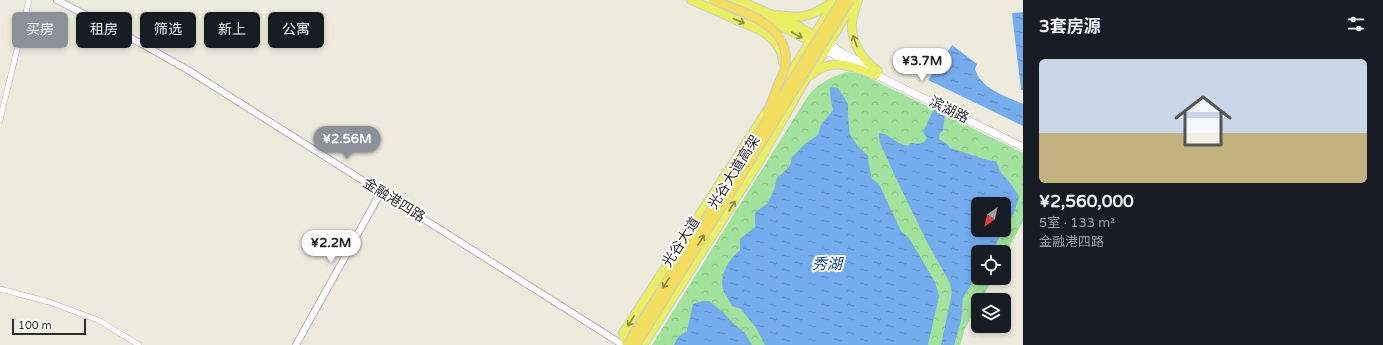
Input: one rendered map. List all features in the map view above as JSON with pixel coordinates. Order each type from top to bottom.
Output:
[{"type":"highway","points":[[713,0],[742,12],[768,26],[778,34],[783,44],[786,57],[785,68],[768,109],[745,155]]},
{"type":"highway","name":"光谷大道高架","points":[[627,345],[842,0]]},
{"type":"highway","name":"光谷大道高架","points":[[636,345],[850,0]]},
{"type":"main road","points":[[692,0],[762,31],[772,38],[780,48],[783,60],[781,82],[773,100]]},
{"type":"main road","points":[[724,0],[812,39]]},
{"type":"main road","points":[[738,0],[798,26],[812,39]]},
{"type":"main road","points":[[766,12],[800,17],[813,14],[836,0]]},
{"type":"main road","name":"光谷大道","points":[[627,345],[624,333],[836,0]]},
{"type":"main road","name":"光谷大道","points":[[643,345],[757,165],[806,79],[830,43],[854,0]]},
{"type":"main road","points":[[858,0],[852,28],[854,40],[861,56],[877,73]]},
{"type":"main road","name":"滨湖路","points":[[812,39],[830,43],[844,54],[877,73],[1023,147]]},
{"type":"main road","name":"滨湖路","points":[[812,39],[825,51],[877,73],[1023,142]]},
{"type":"main road","points":[[806,79],[816,70],[828,65],[843,64],[877,73]]},
{"type":"street","points":[[0,120],[29,0]]},
{"type":"street","name":"金融港四路","points":[[57,0],[142,44],[188,70],[623,345]]},
{"type":"street","points":[[296,345],[381,192]]},
{"type":"street","points":[[0,289],[50,302],[98,320],[138,345]]},
{"type":"green space","points":[[847,72],[859,73],[1023,153],[1023,221],[1010,245],[971,245],[971,285],[989,285],[985,293],[971,293],[971,318],[965,329],[960,345],[652,345],[808,96],[812,91],[830,78]]},
{"type":"water","points":[[1023,12],[1023,90],[1021,90],[1012,13]]},
{"type":"water","points":[[952,45],[977,64],[975,69],[978,76],[988,87],[1001,95],[1023,104],[1023,126],[928,80]]},
{"type":"water","name":"秀湖","points":[[830,87],[838,88],[848,104],[850,135],[868,156],[872,179],[879,184],[901,231],[909,238],[935,282],[939,296],[928,345],[765,345],[756,328],[741,309],[732,306],[724,292],[722,281],[725,269],[740,250],[740,239],[755,227],[755,212],[767,204],[774,190],[777,178],[789,167],[793,156],[806,143],[818,135],[821,125],[833,110]]},
{"type":"water","points":[[934,109],[945,114],[943,130],[939,134],[939,139],[950,148],[987,160],[996,161],[1001,173],[1011,184],[1019,197],[1011,218],[1011,197],[971,197],[971,237],[1000,237],[996,245],[971,245],[971,285],[963,298],[961,321],[954,345],[941,345],[952,292],[949,281],[928,244],[880,143],[879,133],[883,133],[903,145],[908,146],[911,143],[918,144],[924,142],[927,138],[923,132]]},
{"type":"water","points":[[702,301],[709,301],[723,312],[745,333],[752,345],[674,345],[679,336],[687,331],[693,304]]}]
